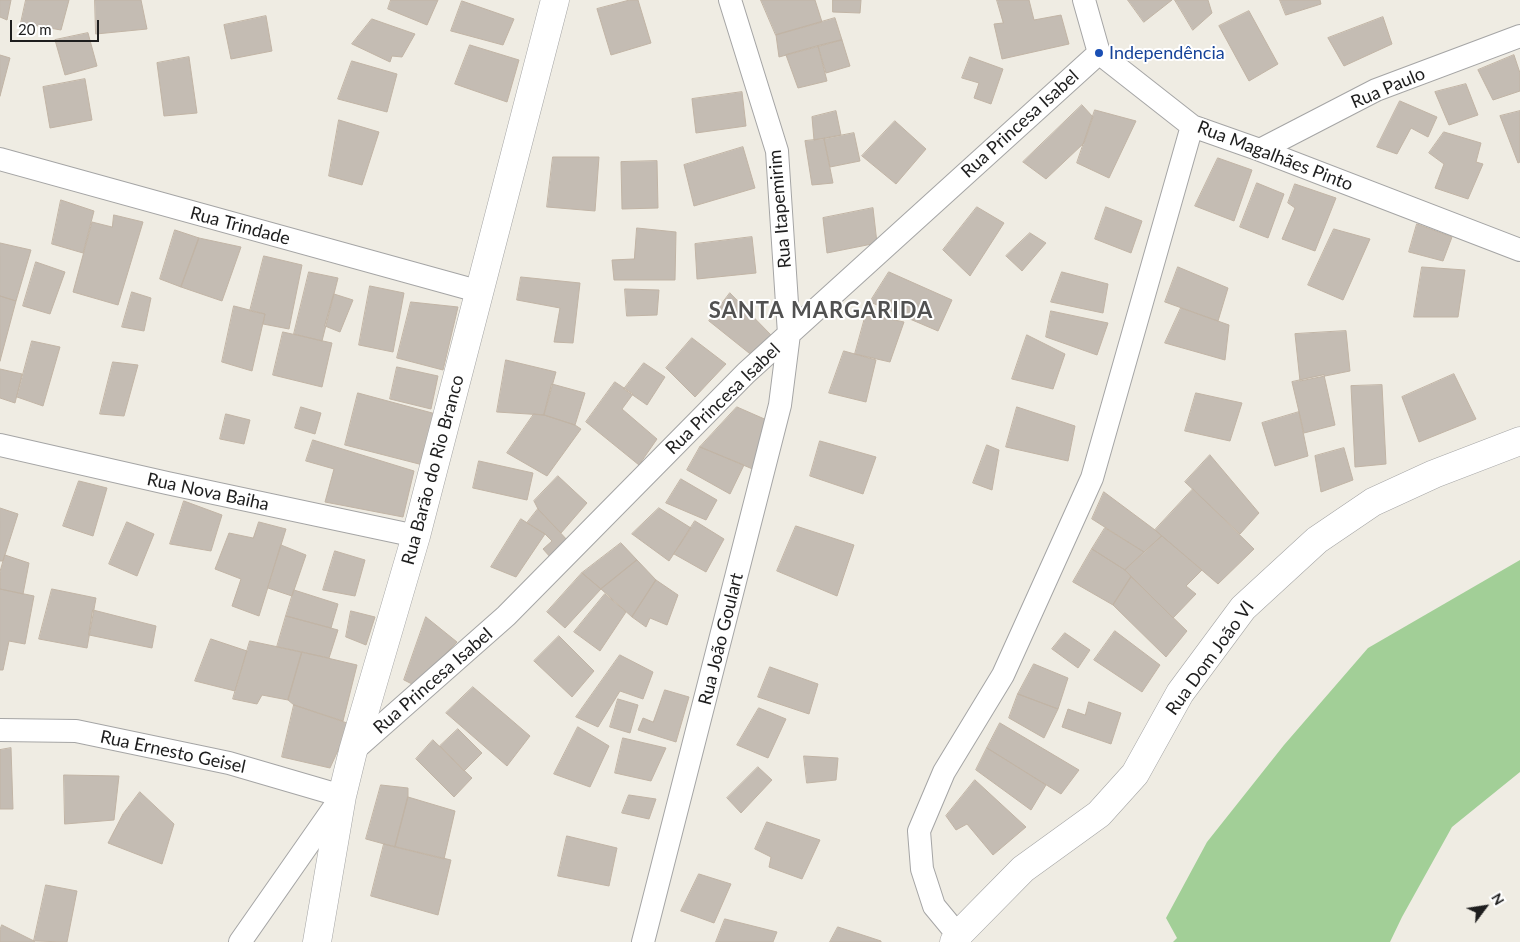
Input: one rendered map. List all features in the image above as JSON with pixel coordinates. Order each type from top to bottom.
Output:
[{"type":"street","name":"Rua Barão do Rio Branco","points":[[317,942],[342,796],[353,751],[416,536],[481,292],[555,0]]},
{"type":"street","name":"Rua Itapemirim","points":[[730,0],[777,151],[789,334]]},
{"type":"street","points":[[1084,0],[1099,53]]},
{"type":"street","name":"Rua Paulo","points":[[1260,150],[1376,90],[1520,36]]},
{"type":"street","name":"Rua Princesa Isabel","points":[[353,751],[506,616],[746,373],[1099,53]]},
{"type":"street","name":"Rua Magalhães Pinto","points":[[1099,53],[1192,126],[1260,150],[1520,250]]},
{"type":"street","points":[[956,938],[934,906],[922,869],[919,831],[944,772],[1003,675],[1092,478],[1192,126]]},
{"type":"street","name":"Rua Trindade","points":[[0,159],[481,292]]},
{"type":"street","name":"Rua João Goulart","points":[[643,942],[780,405],[789,334]]},
{"type":"street","name":"Rua Dom João VI","points":[[956,938],[1023,869],[1098,814],[1135,774],[1180,693],[1243,608],[1316,540],[1373,502],[1434,474],[1520,442]]},
{"type":"street","name":"Rua Nova Baiha","points":[[0,445],[416,536]]},
{"type":"street","name":"Rua Ernesto Geisel","points":[[0,730],[76,731],[229,763],[342,796]]},
{"type":"street","points":[[240,942],[342,796]]},
{"type":"green space","points":[[1520,560],[1520,772],[1452,827],[1390,942],[1173,942],[1177,938],[1166,918],[1207,842],[1284,745],[1368,648]]},
{"type":"building","points":[[0,0],[11,0],[7,20],[0,17]]},
{"type":"building","points":[[26,0],[69,0],[61,30],[21,23]]},
{"type":"building","points":[[95,0],[141,0],[147,29],[96,34]]},
{"type":"building","points":[[391,0],[438,0],[427,25],[388,9]]},
{"type":"building","points":[[630,0],[638,0],[651,43],[611,55],[597,9]]},
{"type":"building","points":[[761,0],[815,0],[822,22],[776,35]]},
{"type":"building","points":[[833,0],[861,0],[860,13],[833,12]]},
{"type":"building","points":[[997,0],[1029,0],[1034,20],[1061,15],[1069,44],[1002,59],[994,24],[1003,23]]},
{"type":"building","points":[[1128,0],[1172,0],[1144,22]]},
{"type":"building","points":[[1175,0],[1208,0],[1212,13],[1193,30]]},
{"type":"building","points":[[1280,0],[1320,0],[1321,4],[1286,15]]},
{"type":"building","points":[[462,1],[514,19],[503,45],[451,31]]},
{"type":"building","points":[[1249,11],[1278,64],[1249,81],[1219,26]]},
{"type":"building","points":[[266,16],[272,51],[231,59],[224,25]]},
{"type":"building","points":[[1383,17],[1392,44],[1344,66],[1328,38]]},
{"type":"building","points":[[835,18],[842,40],[779,57],[776,35]]},
{"type":"building","points":[[372,19],[415,34],[402,57],[392,56],[390,62],[352,44]]},
{"type":"building","points":[[88,33],[97,66],[65,75],[55,40]]},
{"type":"building","points":[[842,40],[850,66],[826,73],[818,46]]},
{"type":"building","points":[[470,45],[519,60],[507,102],[455,84]]},
{"type":"building","points":[[818,46],[827,81],[798,88],[786,55]]},
{"type":"building","points":[[0,55],[10,58],[0,96]]},
{"type":"building","points":[[1514,55],[1520,73],[1520,91],[1493,100],[1478,70]]},
{"type":"building","points":[[189,57],[197,113],[164,116],[157,63]]},
{"type":"building","points":[[970,57],[1003,69],[991,104],[974,98],[979,83],[962,78]]},
{"type":"building","points":[[352,61],[397,74],[387,112],[338,99]]},
{"type":"building","points":[[85,79],[92,120],[50,128],[43,87]]},
{"type":"building","points":[[1466,84],[1478,115],[1449,125],[1435,92]]},
{"type":"building","points":[[742,92],[746,126],[696,133],[692,99]]},
{"type":"building","points":[[1400,101],[1437,117],[1428,137],[1411,128],[1397,154],[1377,147]]},
{"type":"building","points":[[1082,105],[1093,117],[1084,143],[1046,179],[1023,162]]},
{"type":"building","points":[[1095,110],[1136,121],[1109,178],[1077,163]]},
{"type":"building","points":[[836,111],[841,135],[814,140],[812,117]]},
{"type":"building","points":[[1520,111],[1520,162],[1518,163],[1500,116]]},
{"type":"building","points":[[339,120],[379,132],[362,185],[329,176]]},
{"type":"building","points":[[895,121],[926,149],[896,184],[862,156]]},
{"type":"building","points":[[1444,132],[1481,143],[1476,162],[1483,164],[1468,199],[1435,188],[1444,164],[1429,153]]},
{"type":"building","points":[[854,133],[860,161],[830,167],[824,139]]},
{"type":"building","points":[[824,139],[833,183],[812,185],[805,141]]},
{"type":"building","points":[[743,147],[755,188],[694,206],[684,165]]},
{"type":"building","points":[[553,157],[599,157],[595,211],[547,207]]},
{"type":"building","points":[[1218,158],[1252,170],[1234,221],[1195,206]]},
{"type":"building","points":[[657,161],[658,208],[622,209],[621,162]]},
{"type":"building","points":[[1257,183],[1284,194],[1268,238],[1240,227]]},
{"type":"building","points":[[1295,184],[1336,198],[1315,251],[1282,239],[1295,208],[1288,203]]},
{"type":"building","points":[[61,200],[94,211],[83,253],[52,244]]},
{"type":"building","points":[[977,207],[1004,223],[970,276],[943,250]]},
{"type":"building","points":[[1106,207],[1142,221],[1131,253],[1095,239]]},
{"type":"building","points":[[873,208],[877,243],[827,253],[823,218]]},
{"type":"building","points":[[114,215],[143,222],[118,305],[73,292],[92,222],[112,227]]},
{"type":"building","points":[[1417,224],[1452,237],[1443,261],[1409,252]]},
{"type":"building","points":[[637,228],[676,232],[675,280],[614,280],[612,260],[634,259]]},
{"type":"building","points":[[1334,229],[1370,239],[1343,300],[1308,285]]},
{"type":"building","points":[[175,230],[199,238],[181,287],[160,279]]},
{"type":"building","points":[[1030,233],[1046,243],[1022,271],[1006,256]]},
{"type":"building","points":[[752,237],[756,273],[697,279],[695,244]]},
{"type":"building","points":[[199,238],[241,247],[222,301],[181,287]]},
{"type":"building","points":[[0,243],[31,250],[16,301],[0,296]]},
{"type":"building","points":[[264,256],[302,265],[289,329],[263,324],[265,314],[250,311]]},
{"type":"building","points":[[36,262],[65,272],[50,314],[23,306]]},
{"type":"building","points":[[1178,267],[1228,288],[1218,321],[1165,302]]},
{"type":"building","points":[[1422,267],[1465,270],[1458,317],[1414,317]]},
{"type":"building","points":[[309,272],[338,278],[322,341],[294,334]]},
{"type":"building","points":[[889,272],[952,300],[938,331],[870,302]]},
{"type":"building","points":[[1062,272],[1108,284],[1103,313],[1051,302]]},
{"type":"building","points":[[521,277],[580,283],[573,343],[554,342],[560,308],[517,300]]},
{"type":"building","points":[[370,286],[404,293],[393,352],[359,345]]},
{"type":"building","points":[[625,289],[659,290],[657,315],[627,316]]},
{"type":"building","points":[[132,292],[151,298],[144,331],[122,327]]},
{"type":"building","points":[[730,293],[771,335],[754,357],[709,321]]},
{"type":"building","points":[[334,294],[353,300],[340,332],[325,326]]},
{"type":"building","points":[[0,296],[16,301],[0,361]]},
{"type":"building","points":[[411,302],[458,307],[443,370],[397,358]]},
{"type":"building","points":[[234,306],[265,314],[252,371],[222,362]]},
{"type":"building","points":[[1181,308],[1229,325],[1225,360],[1165,343]]},
{"type":"building","points":[[1051,311],[1108,323],[1097,355],[1046,337]]},
{"type":"building","points":[[866,314],[904,322],[890,362],[855,354]]},
{"type":"building","points":[[1346,331],[1350,371],[1300,381],[1295,334]]},
{"type":"building","points":[[283,332],[332,343],[322,387],[273,375]]},
{"type":"building","points":[[1027,335],[1065,354],[1053,389],[1012,379]]},
{"type":"building","points":[[692,338],[726,364],[695,397],[666,368]]},
{"type":"building","points":[[32,341],[60,347],[43,406],[17,397]]},
{"type":"building","points":[[844,351],[876,360],[866,402],[829,393]]},
{"type":"building","points":[[506,360],[556,372],[544,415],[497,412]]},
{"type":"building","points":[[113,362],[138,365],[124,416],[100,414]]},
{"type":"building","points":[[644,363],[665,377],[647,405],[624,389]]},
{"type":"building","points":[[397,367],[438,376],[431,409],[390,399]]},
{"type":"building","points":[[0,369],[22,374],[15,403],[0,398]]},
{"type":"building","points":[[1454,374],[1476,419],[1419,442],[1402,397]]},
{"type":"building","points":[[1324,375],[1335,425],[1304,433],[1292,382]]},
{"type":"building","points":[[615,382],[633,394],[622,409],[657,439],[639,465],[586,422]]},
{"type":"building","points":[[552,384],[585,393],[575,425],[544,415]]},
{"type":"building","points":[[1382,385],[1386,464],[1355,467],[1351,386]]},
{"type":"building","points":[[358,393],[436,414],[423,465],[345,445]]},
{"type":"building","points":[[1196,393],[1242,403],[1230,441],[1185,431]]},
{"type":"building","points":[[301,407],[321,413],[315,434],[295,428]]},
{"type":"building","points":[[737,407],[769,421],[755,470],[700,447]]},
{"type":"building","points":[[1017,407],[1075,426],[1068,461],[1006,447]]},
{"type":"building","points":[[1299,412],[1308,456],[1275,466],[1262,423]]},
{"type":"building","points":[[226,414],[250,420],[244,444],[220,439]]},
{"type":"building","points":[[534,414],[544,415],[575,425],[581,429],[547,476],[507,453]]},
{"type":"building","points":[[313,440],[414,471],[403,517],[325,502],[334,469],[306,461]]},
{"type":"building","points":[[820,441],[876,457],[863,494],[810,476]]},
{"type":"building","points":[[987,445],[999,450],[992,490],[973,483]]},
{"type":"building","points":[[700,447],[744,465],[730,494],[687,470]]},
{"type":"building","points":[[1344,448],[1353,480],[1321,492],[1315,456]]},
{"type":"building","points":[[1210,455],[1259,513],[1240,534],[1185,482]]},
{"type":"building","points":[[479,461],[533,473],[527,500],[473,488]]},
{"type":"building","points":[[558,476],[587,503],[561,533],[538,509],[534,501]]},
{"type":"building","points":[[681,479],[717,500],[706,520],[666,503]]},
{"type":"building","points":[[79,481],[107,488],[93,536],[63,526]]},
{"type":"building","points":[[1193,489],[1254,549],[1218,584],[1155,530]]},
{"type":"building","points":[[1104,492],[1162,536],[1144,552],[1092,519]]},
{"type":"building","points":[[184,501],[222,515],[211,551],[170,544]]},
{"type":"building","points":[[0,508],[18,514],[3,561],[0,561]]},
{"type":"building","points":[[659,508],[691,528],[669,561],[632,534]]},
{"type":"building","points":[[538,509],[570,543],[551,558],[543,549],[552,541],[545,534],[527,523]]},
{"type":"building","points":[[521,519],[545,534],[516,577],[491,567]]},
{"type":"building","points":[[695,521],[724,539],[706,572],[674,554]]},
{"type":"building","points":[[127,522],[154,534],[137,576],[109,564]]},
{"type":"building","points":[[259,522],[286,529],[259,616],[232,606],[241,579],[215,569],[229,533],[253,538]]},
{"type":"building","points":[[796,526],[854,545],[837,596],[777,571]]},
{"type":"building","points":[[1105,528],[1144,552],[1125,570],[1092,549]]},
{"type":"building","points":[[1162,536],[1202,570],[1186,586],[1196,594],[1173,618],[1125,570]]},
{"type":"building","points":[[621,543],[637,560],[601,589],[582,573]]},
{"type":"building","points":[[281,545],[306,555],[292,596],[268,588]]},
{"type":"building","points":[[1092,549],[1125,570],[1131,577],[1113,605],[1073,582]]},
{"type":"building","points":[[335,551],[365,560],[355,596],[323,590]]},
{"type":"building","points":[[5,555],[29,563],[23,594],[0,589],[0,572]]},
{"type":"building","points":[[637,560],[656,580],[632,617],[601,589]]},
{"type":"building","points":[[582,573],[601,589],[565,628],[547,612]]},
{"type":"building","points":[[1131,577],[1187,631],[1166,657],[1113,605]]},
{"type":"building","points":[[656,580],[678,595],[667,625],[650,618],[646,627],[632,617]]},
{"type":"building","points":[[0,589],[34,596],[25,644],[9,641],[3,670],[0,670]]},
{"type":"building","points":[[52,589],[96,598],[87,648],[39,639]]},
{"type":"building","points":[[294,590],[338,604],[331,628],[286,616]]},
{"type":"building","points":[[605,594],[626,612],[600,651],[574,632]]},
{"type":"building","points":[[93,610],[156,626],[152,648],[89,635]]},
{"type":"building","points":[[351,611],[375,617],[366,645],[346,637]]},
{"type":"building","points":[[286,616],[338,630],[329,658],[277,647]]},
{"type":"building","points":[[426,617],[457,642],[414,685],[404,680]]},
{"type":"building","points":[[1115,631],[1160,665],[1142,692],[1094,660]]},
{"type":"building","points":[[1065,633],[1090,650],[1078,668],[1052,649]]},
{"type":"building","points":[[559,636],[594,671],[572,697],[534,661]]},
{"type":"building","points":[[211,639],[247,651],[235,691],[195,681]]},
{"type":"building","points":[[250,641],[302,652],[288,700],[262,695],[257,704],[233,699]]},
{"type":"building","points":[[302,652],[357,665],[343,721],[294,705],[288,700]]},
{"type":"building","points":[[620,655],[653,672],[643,699],[620,691],[598,727],[576,717]]},
{"type":"building","points":[[1034,664],[1068,678],[1058,709],[1018,694]]},
{"type":"building","points":[[770,667],[818,684],[809,714],[758,697]]},
{"type":"building","points":[[473,687],[530,736],[507,766],[446,713]]},
{"type":"building","points":[[665,690],[689,697],[676,742],[638,730],[643,718],[653,722]]},
{"type":"building","points":[[1018,694],[1058,709],[1044,738],[1009,718]]},
{"type":"building","points":[[618,699],[638,705],[630,733],[610,727]]},
{"type":"building","points":[[1089,702],[1121,713],[1111,744],[1062,727],[1068,709],[1085,715]]},
{"type":"building","points":[[294,705],[350,724],[330,768],[282,757]]},
{"type":"building","points":[[759,708],[786,719],[768,758],[737,745]]},
{"type":"building","points":[[1000,723],[1079,770],[1061,794],[987,748]]},
{"type":"building","points":[[578,727],[609,746],[590,787],[554,774]]},
{"type":"building","points":[[458,729],[482,753],[464,771],[440,746]]},
{"type":"building","points":[[623,738],[666,748],[651,781],[615,773]]},
{"type":"building","points":[[433,740],[472,778],[454,797],[416,759]]},
{"type":"building","points":[[11,748],[13,809],[0,809],[0,750]]},
{"type":"building","points":[[987,748],[1046,785],[1031,810],[976,770]]},
{"type":"building","points":[[804,756],[838,758],[836,780],[807,783]]},
{"type":"building","points":[[758,767],[772,780],[741,813],[727,798]]},
{"type":"building","points":[[64,775],[119,776],[114,820],[65,824]]},
{"type":"building","points":[[975,780],[1026,827],[993,855],[967,824],[956,830],[946,816]]},
{"type":"building","points":[[381,785],[408,788],[408,797],[395,847],[366,839]]},
{"type":"building","points":[[140,792],[174,824],[162,864],[108,843],[123,814]]},
{"type":"building","points":[[629,795],[656,799],[649,819],[622,813]]},
{"type":"building","points":[[408,797],[455,811],[444,859],[395,847]]},
{"type":"building","points":[[767,822],[820,840],[802,879],[769,867],[771,857],[755,849]]},
{"type":"building","points":[[567,836],[617,848],[609,886],[558,876]]},
{"type":"building","points":[[384,844],[451,860],[438,915],[371,896]]},
{"type":"building","points":[[699,874],[731,884],[714,923],[681,911]]},
{"type":"building","points":[[46,885],[77,891],[67,942],[34,941]]},
{"type":"building","points":[[725,919],[777,932],[773,942],[716,942]]},
{"type":"building","points":[[2,925],[34,941],[35,942],[0,942]]},
{"type":"building","points":[[838,927],[881,941],[881,942],[830,942]]},
{"type":"place","name":"Independência","points":[[1099,53]]},
{"type":"district","name":"SANTA MARGARIDA","points":[[821,311]]}]
